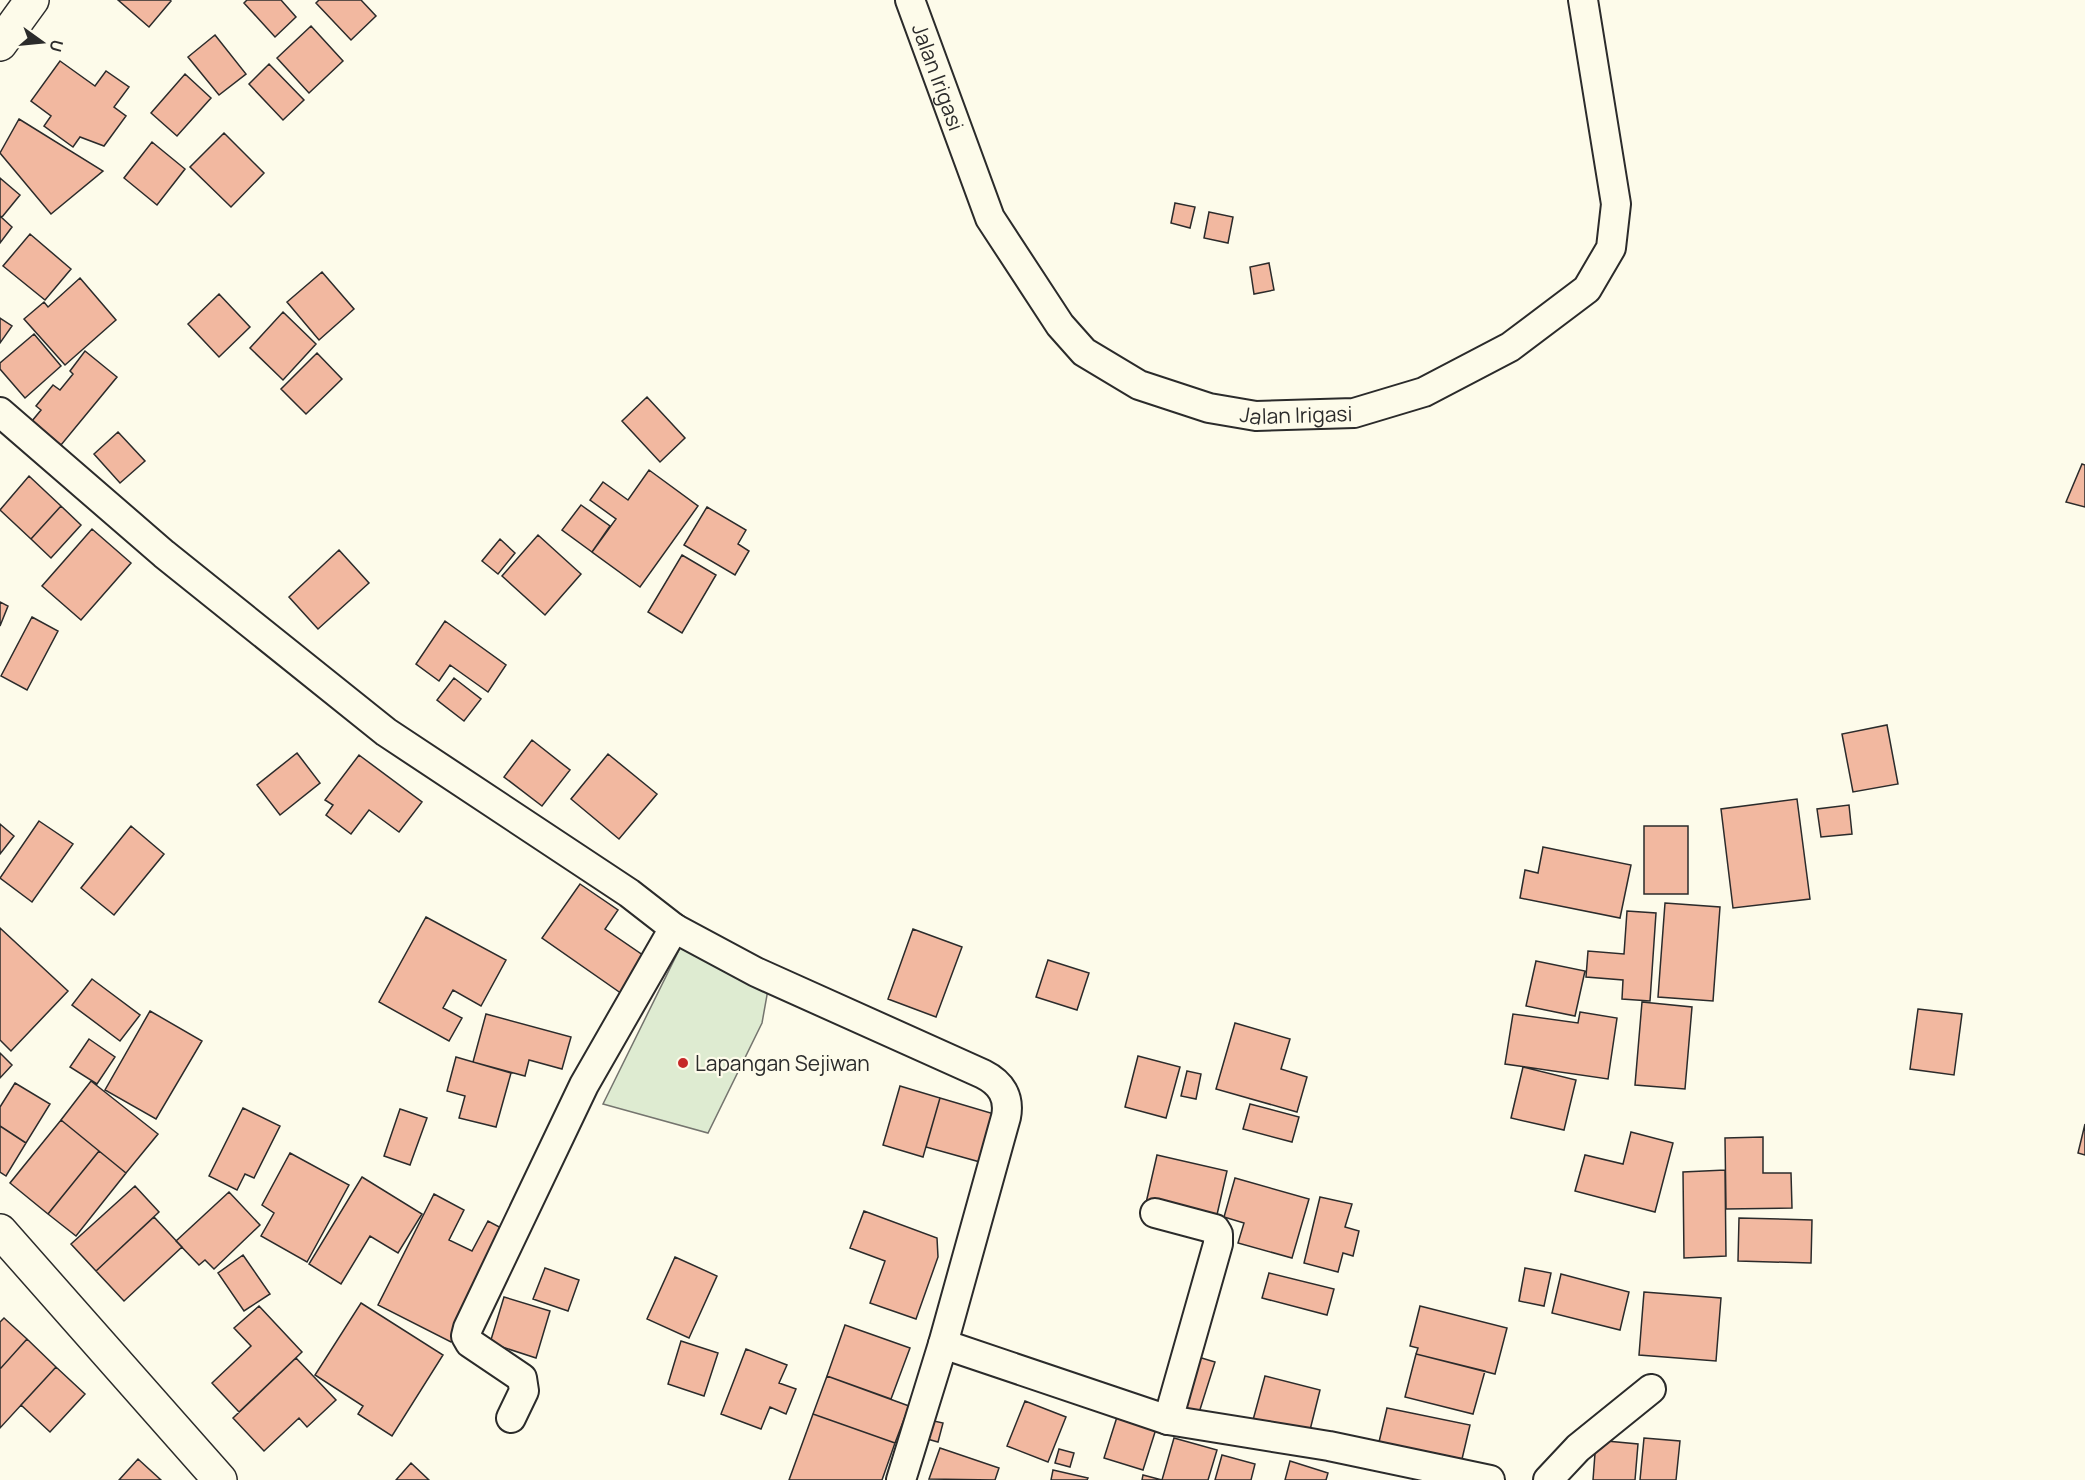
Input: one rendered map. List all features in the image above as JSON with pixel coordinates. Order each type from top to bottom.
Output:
[{"type":"main road","points":[[0,44],[32,0]]},
{"type":"main road","points":[[0,1231],[220,1480]]},
{"type":"street","name":"Jalan Irigasi","points":[[910,0],[990,218],[1060,325],[1084,352],[1139,385],[1209,408],[1256,416],[1354,413],[1424,392],[1510,346],[1587,289],[1611,248],[1616,204],[1583,0]]},
{"type":"street","points":[[0,412],[164,554],[386,732],[629,893],[674,928],[756,972],[983,1074],[1004,1091],[1008,1103],[1006,1117],[944,1344],[901,1480]]},
{"type":"street","points":[[511,1418],[524,1391],[522,1378],[470,1343],[466,1336],[468,1328],[584,1084],[674,928]]},
{"type":"street","points":[[1155,1213],[1215,1229],[1218,1234],[1215,1255],[1168,1420]]},
{"type":"street","points":[[944,1344],[1168,1420],[1329,1446],[1490,1480]]},
{"type":"street","points":[[1548,1480],[1578,1448],[1651,1389]]},
{"type":"green space","name":"Lapangan Sejiwan","points":[[682,944],[769,984],[762,1023],[708,1133],[603,1104]]},
{"type":"building","points":[[118,0],[170,0],[171,1],[149,27]]},
{"type":"building","points":[[247,0],[281,0],[296,17],[275,37],[244,3]]},
{"type":"building","points":[[319,0],[361,0],[376,16],[351,40],[316,3]]},
{"type":"building","points":[[311,26],[343,61],[309,93],[277,58]]},
{"type":"building","points":[[215,35],[246,74],[219,95],[188,57]]},
{"type":"building","points":[[60,61],[95,86],[106,71],[129,87],[114,107],[126,116],[104,146],[80,137],[73,147],[44,126],[51,116],[31,101]]},
{"type":"building","points":[[269,64],[304,100],[283,120],[249,84]]},
{"type":"building","points":[[185,74],[211,98],[177,136],[151,113]]},
{"type":"building","points":[[19,119],[103,171],[51,214],[0,153]]},
{"type":"building","points":[[224,133],[264,173],[231,207],[190,167]]},
{"type":"building","points":[[152,142],[185,169],[157,205],[124,178]]},
{"type":"building","points":[[0,178],[20,195],[2,217],[0,216]]},
{"type":"building","points":[[1175,203],[1195,207],[1190,228],[1171,223]]},
{"type":"building","points":[[1209,212],[1233,217],[1228,243],[1204,238]]},
{"type":"building","points":[[0,216],[12,227],[0,243]]},
{"type":"building","points":[[30,234],[71,269],[45,300],[3,266]]},
{"type":"building","points":[[1269,263],[1274,290],[1254,294],[1250,267]]},
{"type":"building","points":[[322,272],[354,309],[319,340],[287,302]]},
{"type":"building","points":[[80,278],[116,320],[65,365],[24,319],[44,302],[48,307]]},
{"type":"building","points":[[219,294],[250,327],[219,357],[188,324]]},
{"type":"building","points":[[283,312],[316,344],[283,380],[250,348]]},
{"type":"building","points":[[0,318],[12,326],[0,343]]},
{"type":"building","points":[[34,334],[61,366],[25,398],[0,369],[0,363]]},
{"type":"building","points":[[85,351],[117,377],[61,445],[32,421],[41,410],[36,406],[53,385],[60,390],[73,374],[70,371]]},
{"type":"building","points":[[317,353],[342,379],[306,414],[281,389]]},
{"type":"building","points":[[647,397],[685,438],[660,462],[622,421]]},
{"type":"building","points":[[118,432],[145,461],[120,483],[94,454]]},
{"type":"building","points":[[2082,464],[2085,465],[2085,507],[2066,502]]},
{"type":"building","points":[[649,470],[698,506],[640,587],[592,552],[616,519],[590,500],[603,482],[628,500]]},
{"type":"building","points":[[29,476],[61,506],[31,539],[0,510]]},
{"type":"building","points":[[581,505],[610,526],[592,552],[562,530]]},
{"type":"building","points":[[61,506],[81,525],[51,558],[31,539]]},
{"type":"building","points":[[707,507],[746,530],[738,544],[749,551],[735,575],[684,545]]},
{"type":"building","points":[[92,529],[131,563],[81,620],[42,586]]},
{"type":"building","points":[[538,535],[581,574],[545,615],[502,576]]},
{"type":"building","points":[[500,539],[515,553],[498,574],[482,561]]},
{"type":"building","points":[[339,550],[369,583],[318,629],[289,597]]},
{"type":"building","points":[[682,555],[716,575],[682,633],[648,612]]},
{"type":"building","points":[[0,602],[8,606],[0,626]]},
{"type":"building","points":[[32,617],[58,631],[27,690],[1,676]]},
{"type":"building","points":[[445,621],[506,665],[488,692],[450,665],[439,681],[416,664]]},
{"type":"building","points":[[454,678],[481,699],[464,721],[437,700]]},
{"type":"building","points":[[1887,725],[1898,784],[1853,792],[1842,734]]},
{"type":"building","points":[[532,740],[570,770],[542,806],[504,777]]},
{"type":"building","points":[[297,753],[320,783],[280,815],[257,785]]},
{"type":"building","points":[[608,754],[657,794],[619,839],[571,799]]},
{"type":"building","points":[[359,755],[422,802],[399,832],[369,810],[351,834],[326,815],[333,805],[325,800]]},
{"type":"building","points":[[1797,799],[1810,899],[1733,908],[1721,809]]},
{"type":"building","points":[[1849,805],[1852,834],[1821,837],[1817,809]]},
{"type":"building","points":[[39,821],[73,844],[32,902],[0,878]]},
{"type":"building","points":[[0,824],[14,836],[0,854]]},
{"type":"building","points":[[131,826],[164,854],[114,915],[81,888]]},
{"type":"building","points":[[1644,826],[1688,826],[1688,894],[1644,894]]},
{"type":"building","points":[[1543,847],[1631,865],[1620,918],[1520,898],[1525,870],[1538,873]]},
{"type":"building","points":[[580,884],[618,910],[605,929],[650,960],[625,996],[542,938]]},
{"type":"building","points":[[1665,903],[1720,907],[1713,1001],[1658,997]]},
{"type":"building","points":[[1627,911],[1656,913],[1650,1001],[1622,999],[1623,980],[1586,977],[1588,951],[1624,954]]},
{"type":"building","points":[[426,917],[506,960],[481,1006],[453,990],[443,1008],[462,1018],[449,1041],[379,1002]]},
{"type":"building","points":[[0,928],[68,991],[11,1051],[0,1040]]},
{"type":"building","points":[[913,929],[962,947],[936,1017],[888,999]]},
{"type":"building","points":[[1048,960],[1089,973],[1077,1010],[1036,997]]},
{"type":"building","points":[[1536,961],[1585,971],[1575,1016],[1526,1006]]},
{"type":"building","points":[[92,979],[140,1015],[120,1041],[72,1005]]},
{"type":"building","points":[[1642,1002],[1692,1007],[1685,1089],[1635,1085]]},
{"type":"building","points":[[1918,1009],[1962,1014],[1954,1075],[1910,1069]]},
{"type":"building","points":[[150,1011],[202,1041],[156,1119],[105,1090]]},
{"type":"building","points":[[1580,1012],[1617,1018],[1608,1079],[1505,1064],[1513,1014],[1578,1023]]},
{"type":"building","points":[[486,1014],[571,1037],[562,1069],[529,1060],[525,1076],[473,1062]]},
{"type":"building","points":[[1235,1023],[1290,1039],[1281,1069],[1307,1077],[1297,1112],[1216,1089]]},
{"type":"building","points":[[89,1039],[115,1057],[97,1084],[70,1067]]},
{"type":"building","points":[[0,1053],[12,1065],[0,1078]]},
{"type":"building","points":[[1138,1056],[1180,1067],[1166,1118],[1125,1107]]},
{"type":"building","points":[[456,1057],[511,1073],[496,1127],[459,1118],[465,1096],[447,1091]]},
{"type":"building","points":[[1523,1067],[1576,1080],[1564,1130],[1511,1118]]},
{"type":"building","points":[[1187,1071],[1201,1074],[1196,1099],[1181,1096]]},
{"type":"building","points":[[91,1081],[158,1134],[126,1173],[61,1120]]},
{"type":"building","points":[[15,1083],[50,1104],[26,1143],[0,1126],[0,1107]]},
{"type":"building","points":[[900,1086],[940,1098],[923,1157],[883,1145]]},
{"type":"building","points":[[940,1098],[994,1114],[980,1162],[926,1147]]},
{"type":"building","points":[[1250,1104],[1299,1117],[1292,1142],[1243,1129]]},
{"type":"building","points":[[243,1108],[280,1126],[254,1178],[245,1174],[237,1190],[209,1176]]},
{"type":"building","points":[[400,1109],[427,1118],[410,1165],[384,1156]]},
{"type":"building","points":[[61,1120],[99,1151],[48,1214],[10,1183]]},
{"type":"building","points":[[2085,1124],[2085,1155],[2078,1153]]},
{"type":"building","points":[[0,1126],[26,1143],[6,1176],[0,1172]]},
{"type":"building","points":[[1631,1132],[1673,1143],[1655,1212],[1575,1191],[1585,1155],[1623,1164]]},
{"type":"building","points":[[1763,1137],[1763,1173],[1791,1173],[1792,1208],[1726,1209],[1725,1138]]},
{"type":"building","points":[[99,1151],[126,1173],[76,1236],[48,1214]]},
{"type":"building","points":[[290,1153],[349,1185],[307,1262],[261,1236],[274,1213],[262,1205]]},
{"type":"building","points":[[1157,1155],[1227,1171],[1216,1219],[1146,1203]]},
{"type":"building","points":[[1725,1170],[1726,1256],[1684,1258],[1683,1172]]},
{"type":"building","points":[[362,1177],[422,1214],[398,1253],[370,1236],[341,1284],[309,1264]]},
{"type":"building","points":[[1235,1178],[1309,1199],[1292,1258],[1238,1243],[1244,1223],[1224,1217]]},
{"type":"building","points":[[135,1186],[159,1212],[96,1271],[71,1244]]},
{"type":"building","points":[[229,1192],[260,1225],[214,1269],[205,1260],[199,1265],[176,1241]]},
{"type":"building","points":[[434,1194],[464,1210],[449,1240],[472,1251],[488,1221],[507,1231],[451,1342],[378,1305]]},
{"type":"building","points":[[1320,1197],[1352,1204],[1345,1227],[1359,1231],[1353,1256],[1343,1253],[1338,1272],[1304,1263]]},
{"type":"building","points":[[864,1211],[937,1238],[938,1257],[916,1319],[870,1303],[885,1261],[850,1248]]},
{"type":"building","points":[[154,1217],[182,1247],[124,1301],[96,1271]]},
{"type":"building","points":[[1739,1218],[1812,1220],[1811,1263],[1738,1261]]},
{"type":"building","points":[[243,1255],[270,1294],[244,1311],[218,1273]]},
{"type":"building","points":[[675,1257],[717,1276],[689,1338],[647,1319]]},
{"type":"building","points":[[545,1268],[579,1280],[568,1311],[533,1299]]},
{"type":"building","points":[[1525,1268],[1551,1273],[1544,1306],[1519,1301]]},
{"type":"building","points":[[1269,1273],[1334,1289],[1327,1315],[1262,1298]]},
{"type":"building","points":[[1561,1274],[1629,1292],[1620,1330],[1552,1313]]},
{"type":"building","points":[[1644,1292],[1721,1298],[1716,1361],[1639,1355]]},
{"type":"building","points":[[504,1297],[550,1311],[536,1358],[490,1343]]},
{"type":"building","points":[[361,1303],[443,1355],[392,1436],[358,1414],[363,1406],[315,1375]]},
{"type":"building","points":[[259,1306],[302,1352],[239,1412],[212,1383],[251,1346],[234,1328]]},
{"type":"building","points":[[1420,1306],[1507,1328],[1495,1374],[1416,1354],[1418,1348],[1410,1346]]},
{"type":"building","points":[[4,1318],[27,1339],[0,1369],[0,1322]]},
{"type":"building","points":[[845,1325],[910,1348],[891,1399],[827,1376]]},
{"type":"building","points":[[27,1339],[56,1367],[0,1428],[0,1369]]},
{"type":"building","points":[[681,1341],[718,1353],[704,1396],[668,1384]]},
{"type":"building","points":[[746,1349],[787,1365],[779,1383],[796,1389],[786,1414],[770,1407],[761,1429],[721,1414]]},
{"type":"building","points":[[1416,1354],[1485,1371],[1473,1414],[1405,1397]]},
{"type":"building","points":[[1195,1356],[1215,1362],[1197,1419],[1178,1413]]},
{"type":"building","points":[[296,1358],[336,1400],[307,1427],[299,1418],[264,1451],[233,1418]]},
{"type":"building","points":[[56,1367],[85,1394],[50,1432],[21,1405]]},
{"type":"building","points":[[827,1376],[909,1406],[895,1443],[813,1414]]},
{"type":"building","points":[[1265,1376],[1320,1390],[1309,1434],[1253,1420]]},
{"type":"building","points":[[1025,1401],[1066,1417],[1048,1462],[1007,1446]]},
{"type":"building","points":[[1387,1408],[1470,1425],[1462,1459],[1379,1442]]},
{"type":"building","points":[[813,1414],[895,1443],[882,1480],[789,1480]]},
{"type":"building","points":[[1117,1417],[1156,1429],[1143,1470],[1104,1458]]},
{"type":"building","points":[[925,1419],[943,1423],[938,1442],[920,1437]]},
{"type":"building","points":[[1174,1438],[1217,1450],[1208,1480],[1162,1480]]},
{"type":"building","points":[[1644,1438],[1680,1441],[1676,1480],[1640,1480]]},
{"type":"building","points":[[1596,1440],[1638,1444],[1635,1480],[1593,1480]]},
{"type":"building","points":[[940,1448],[999,1468],[995,1480],[929,1479]]},
{"type":"building","points":[[1059,1449],[1074,1453],[1070,1467],[1055,1463]]},
{"type":"building","points":[[1222,1455],[1255,1464],[1251,1480],[1215,1480]]},
{"type":"building","points":[[138,1459],[161,1480],[119,1480]]},
{"type":"building","points":[[1290,1461],[1328,1473],[1326,1480],[1285,1480]]},
{"type":"building","points":[[411,1463],[429,1480],[396,1480]]},
{"type":"building","points":[[1053,1470],[1088,1478],[1087,1480],[1051,1480]]},
{"type":"building","points":[[1143,1475],[1162,1480],[1142,1480]]},
{"type":"place","name":"Lapangan Sejiwan","points":[[683,1063]]}]
